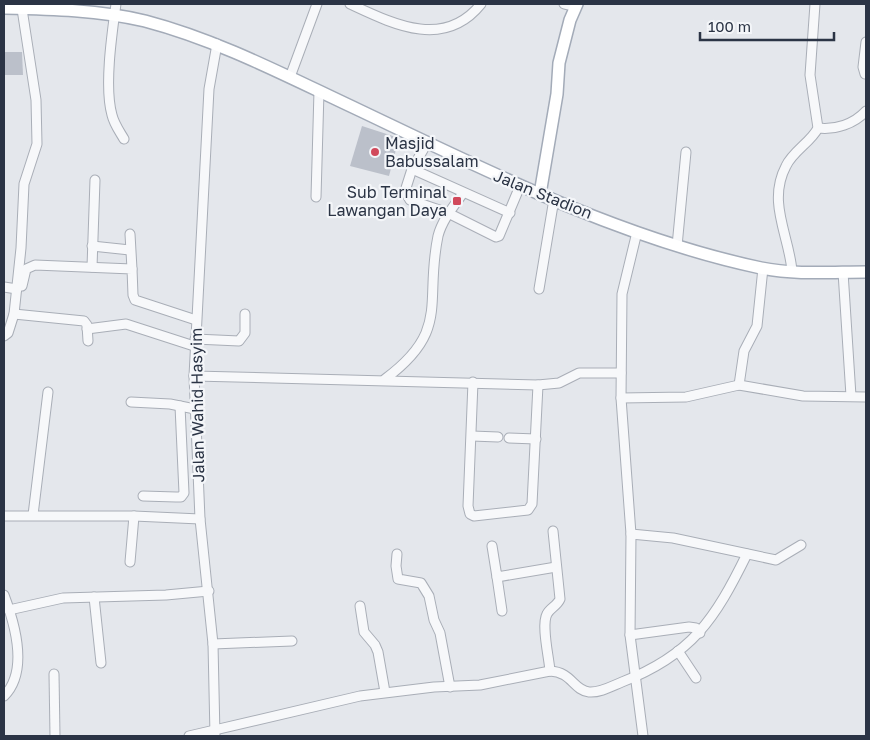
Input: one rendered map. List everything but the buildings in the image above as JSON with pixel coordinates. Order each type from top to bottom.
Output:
[{"type":"main road","points":[[540,194],[557,94],[559,63],[563,44],[577,5]]},
{"type":"main road","name":"Jalan Stadion","points":[[4,8],[116,9],[145,21],[217,44],[290,76],[520,186],[637,232],[677,246],[763,268],[792,271],[866,272]]},
{"type":"street","points":[[290,76],[317,4]]},
{"type":"street","points":[[350,4],[396,24],[431,30],[460,22],[481,4]]},
{"type":"street","points":[[564,4],[577,5]]},
{"type":"street","points":[[815,4],[810,75],[818,128]]},
{"type":"street","points":[[17,311],[24,184],[38,138],[36,100],[24,7]]},
{"type":"street","points":[[116,9],[111,38],[111,108],[115,123],[124,139]]},
{"type":"street","points":[[865,74],[863,67],[866,42]]},
{"type":"street","name":"Jalan Wahid Hasyim","points":[[215,734],[213,644],[209,591],[200,519],[194,342],[209,89],[217,44]]},
{"type":"street","points":[[316,197],[319,91]]},
{"type":"street","points":[[792,271],[790,250],[778,215],[778,194],[786,164],[818,128],[840,127],[859,119],[866,110]]},
{"type":"street","points":[[427,143],[412,169],[404,191],[406,197],[410,200],[448,213],[496,237],[499,236],[520,186]]},
{"type":"street","points":[[677,246],[686,152]]},
{"type":"street","points":[[412,169],[510,212]]},
{"type":"street","points":[[92,267],[95,180]]},
{"type":"street","points":[[385,379],[410,360],[419,348],[427,329],[432,314],[438,234],[448,213],[463,193]]},
{"type":"street","points":[[539,289],[554,199]]},
{"type":"street","points":[[637,232],[622,294],[621,398],[631,534],[630,636],[643,736]]},
{"type":"street","points":[[130,234],[133,295],[136,300],[196,320]]},
{"type":"street","points":[[92,246],[130,250]]},
{"type":"street","points":[[4,336],[8,333],[17,311],[26,270],[30,267],[132,269]]},
{"type":"street","points":[[739,385],[744,352],[757,326],[763,268]]},
{"type":"street","points":[[843,272],[851,396]]},
{"type":"street","points":[[4,287],[17,289]]},
{"type":"street","points":[[17,311],[84,321],[88,341]]},
{"type":"street","points":[[87,329],[126,324],[194,342],[239,341],[245,333],[245,314]]},
{"type":"street","points":[[194,376],[385,379],[538,385],[558,383],[579,373],[621,373]]},
{"type":"street","points":[[473,382],[468,506],[470,514],[474,516],[528,510],[532,504],[538,385]]},
{"type":"street","points":[[621,398],[686,396],[739,385],[803,396],[866,397]]},
{"type":"street","points":[[33,515],[48,392]]},
{"type":"street","points":[[131,402],[195,409]]},
{"type":"street","points":[[143,496],[181,497],[184,493],[180,406]]},
{"type":"street","points":[[472,436],[498,437]]},
{"type":"street","points":[[508,438],[536,439]]},
{"type":"street","points":[[4,516],[134,516],[200,519]]},
{"type":"street","points":[[130,562],[134,516]]},
{"type":"street","points":[[550,670],[544,622],[547,612],[556,606],[560,599],[553,531]]},
{"type":"street","points":[[631,534],[673,538],[776,560],[800,545]]},
{"type":"street","points":[[492,546],[502,611]]},
{"type":"street","points":[[397,554],[398,579],[421,583],[429,596],[434,620],[442,643],[450,687]]},
{"type":"street","points":[[190,736],[215,734],[385,692],[480,685],[550,670],[562,671],[582,690],[596,692],[634,677],[678,651],[700,633],[725,596],[747,554]]},
{"type":"street","points":[[497,577],[556,567]]},
{"type":"street","points":[[9,610],[63,598],[209,591]]},
{"type":"street","points":[[4,595],[16,636],[17,666],[9,689],[4,696]]},
{"type":"street","points":[[94,598],[101,663]]},
{"type":"street","points":[[360,606],[364,632],[375,645],[378,652],[385,692]]},
{"type":"street","points":[[630,636],[689,627],[696,628],[700,633]]},
{"type":"street","points":[[213,644],[292,641]]},
{"type":"street","points":[[678,651],[696,678]]},
{"type":"street","points":[[54,674],[54,736]]},
{"type":"place","name":"Masjid Babussalam","points":[[375,152]]},
{"type":"place","name":"Sub Terminal Lawangan Daya","points":[[457,201]]}]
